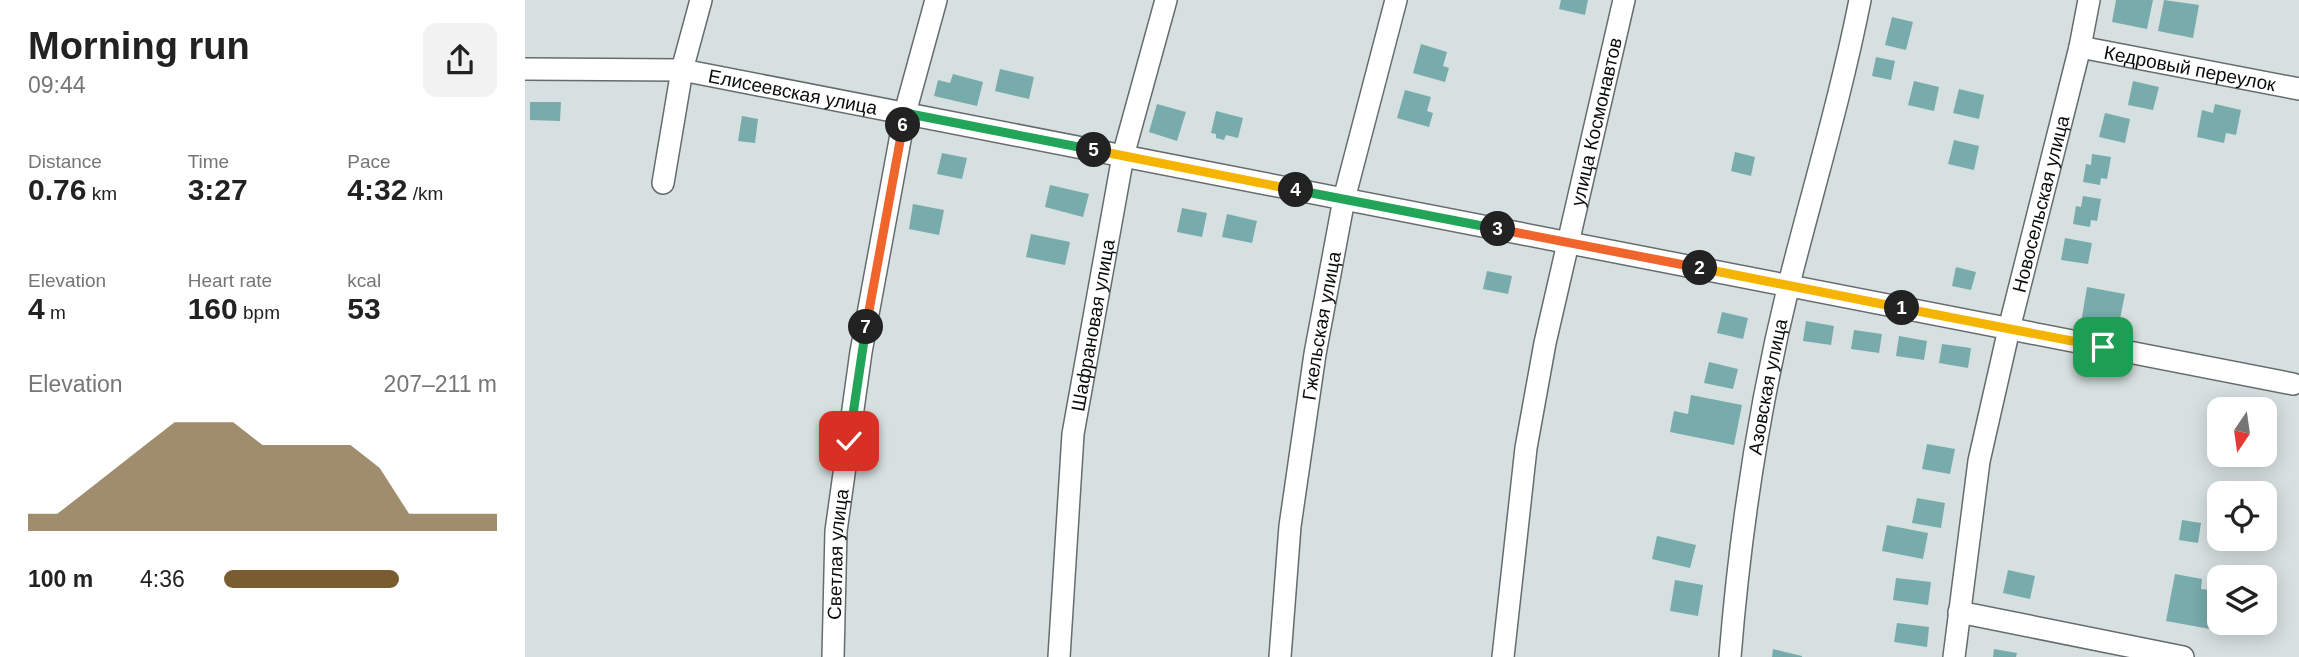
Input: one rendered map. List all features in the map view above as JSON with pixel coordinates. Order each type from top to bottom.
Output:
[{"type":"street","points":[[663,183],[682,69],[701,0]]},
{"type":"street","name":"Светлая улица","points":[[833,657],[836,531],[861,352],[905,113],[936,0]]},
{"type":"street","name":"Шафрановая улица","points":[[1059,657],[1073,434],[1123,156],[1166,0]]},
{"type":"street","name":"Гжельская улица","points":[[1280,657],[1290,526],[1315,354],[1344,199],[1395,0]]},
{"type":"street","name":"улица Космонавтов","points":[[1503,657],[1526,448],[1545,343],[1624,0]]},
{"type":"street","name":"Азовская улица","points":[[1730,657],[1736,585],[1761,412],[1789,286],[1849,57],[1860,0]]},
{"type":"street","name":"Новосельская улица","points":[[1954,657],[1979,461],[2009,329],[2080,47],[2089,0]]},
{"type":"street","name":"Кедровый переулок","points":[[2080,47],[2299,89]]},
{"type":"street","name":"Елисеевская улица","points":[[525,69],[682,69],[2293,384]]},
{"type":"street","points":[[1959,612],[2183,657]]},
{"type":"building","points":[[1561,0],[1588,0],[1585,15],[1559,9]]},
{"type":"building","points":[[2116,0],[2153,0],[2147,29],[2112,22]]},
{"type":"building","points":[[2164,0],[2199,5],[2193,38],[2158,31]]},
{"type":"building","points":[[1892,17],[1913,22],[1906,50],[1885,45]]},
{"type":"building","points":[[1421,44],[1447,52],[1443,66],[1449,68],[1445,82],[1413,73]]},
{"type":"building","points":[[1876,57],[1895,61],[1891,80],[1872,76]]},
{"type":"building","points":[[1000,69],[1034,77],[1029,99],[995,91]]},
{"type":"building","points":[[953,74],[983,82],[977,106],[934,96],[938,80],[950,83]]},
{"type":"building","points":[[1914,81],[1939,87],[1934,111],[1908,105]]},
{"type":"building","points":[[2133,81],[2159,87],[2153,110],[2128,105]]},
{"type":"building","points":[[1959,89],[1984,95],[1979,119],[1953,113]]},
{"type":"building","points":[[1405,90],[1431,97],[1427,111],[1433,113],[1429,127],[1397,118]]},
{"type":"building","points":[[530,102],[561,102],[560,121],[530,120]]},
{"type":"building","points":[[1157,104],[1186,112],[1177,141],[1149,132]]},
{"type":"building","points":[[2215,104],[2241,110],[2236,135],[2226,133],[2224,143],[2197,137],[2202,110],[2213,113]]},
{"type":"building","points":[[1216,111],[1243,118],[1238,138],[1226,135],[1224,140],[1211,133]]},
{"type":"building","points":[[2105,113],[2130,119],[2125,143],[2099,137]]},
{"type":"building","points":[[742,116],[758,119],[755,143],[738,141]]},
{"type":"building","points":[[1954,140],[1979,146],[1974,170],[1948,164]]},
{"type":"building","points":[[1735,152],[1755,157],[1751,176],[1731,171]]},
{"type":"building","points":[[942,153],[967,158],[962,179],[937,174]]},
{"type":"building","points":[[2092,154],[2111,157],[2107,179],[2101,178],[2100,185],[2083,182],[2086,164],[2091,165]]},
{"type":"building","points":[[1050,185],[1089,194],[1083,217],[1045,207]]},
{"type":"building","points":[[2083,196],[2101,199],[2097,221],[2091,220],[2090,227],[2073,224],[2076,206],[2081,207]]},
{"type":"building","points":[[913,204],[944,210],[939,235],[909,229]]},
{"type":"building","points":[[1182,208],[1207,213],[1202,237],[1177,232]]},
{"type":"building","points":[[1227,214],[1257,221],[1252,243],[1222,237]]},
{"type":"building","points":[[1031,234],[1070,242],[1065,265],[1026,257]]},
{"type":"building","points":[[2065,238],[2092,243],[2088,264],[2061,260]]},
{"type":"building","points":[[1956,267],[1976,272],[1971,290],[1952,286]]},
{"type":"building","points":[[1487,271],[1512,276],[1508,294],[1483,289]]},
{"type":"building","points":[[2087,287],[2125,294],[2118,329],[2081,323]]},
{"type":"building","points":[[1722,312],[1748,318],[1743,339],[1717,333]]},
{"type":"building","points":[[1806,321],[1834,326],[1831,345],[1803,341]]},
{"type":"building","points":[[1854,330],[1882,334],[1879,353],[1851,349]]},
{"type":"building","points":[[1899,336],[1927,341],[1924,360],[1896,356]]},
{"type":"building","points":[[1942,344],[1971,348],[1968,368],[1939,363]]},
{"type":"building","points":[[1709,362],[1738,369],[1733,389],[1704,383]]},
{"type":"building","points":[[1691,395],[1742,405],[1734,445],[1670,432],[1674,411],[1688,414]]},
{"type":"building","points":[[1927,444],[1955,449],[1950,474],[1922,469]]},
{"type":"building","points":[[1917,498],[1945,503],[1941,528],[1912,523]]},
{"type":"building","points":[[2182,520],[2201,523],[2198,543],[2179,540]]},
{"type":"building","points":[[1887,525],[1928,533],[1923,559],[1882,551]]},
{"type":"building","points":[[1657,536],[1696,545],[1690,568],[1652,559]]},
{"type":"building","points":[[2008,570],[2035,576],[2030,599],[2003,593]]},
{"type":"building","points":[[2175,574],[2202,579],[2201,589],[2207,590],[2207,628],[2166,621]]},
{"type":"building","points":[[1896,578],[1931,582],[1928,605],[1893,600]]},
{"type":"building","points":[[1675,580],[1703,585],[1698,616],[1670,611]]},
{"type":"building","points":[[1897,623],[1929,627],[1927,647],[1894,642]]},
{"type":"building","points":[[1773,649],[1802,656],[1802,657],[1772,657]]},
{"type":"building","points":[[1994,649],[2017,653],[2016,657],[1993,657]]},
{"type":"route","points":[[849,441],[861,352],[905,113],[2103,347]]}]
